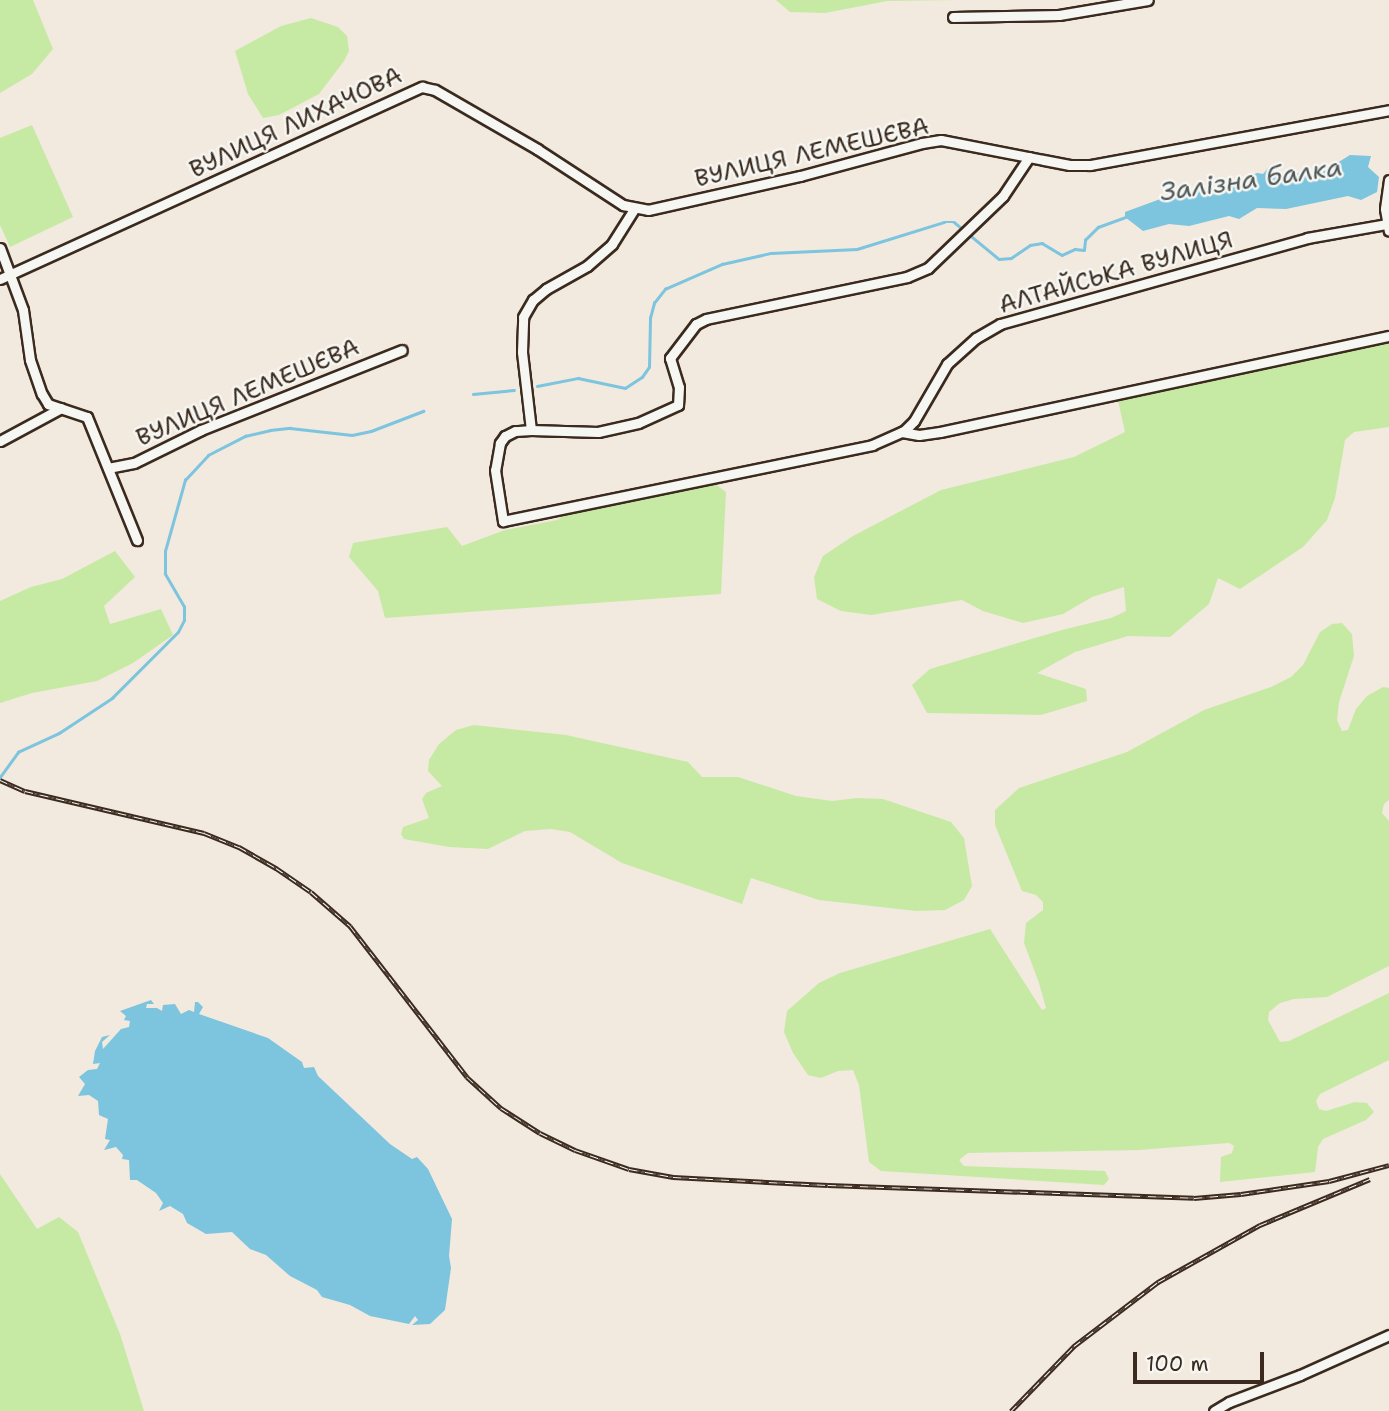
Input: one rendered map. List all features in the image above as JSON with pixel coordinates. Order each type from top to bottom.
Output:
[{"type":"street","points":[[953,16],[1059,15],[1148,0]]},
{"type":"street","name":"ВУЛИЦЯ ЛИХАЧОВА","points":[[0,279],[422,87],[435,90],[623,205],[634,209]]},
{"type":"street","name":"ВУЛИЦЯ ЛЕМЕШЄВА","points":[[634,209],[666,207],[941,140],[1070,165],[1090,165],[1389,110]]},
{"type":"street","points":[[634,209],[612,244],[587,266],[546,289],[533,300],[523,317],[522,352],[531,430],[598,432],[638,423],[678,405],[679,387],[670,358],[696,324],[706,319],[907,277],[928,268],[1003,196],[1028,157]]},
{"type":"street","name":"АЛТАЙСЬКА ВУЛИЦЯ","points":[[531,430],[515,431],[500,443],[495,470],[503,521],[872,445],[902,432],[914,421],[947,365],[976,338],[1000,324],[1307,238],[1388,227],[1389,180]]},
{"type":"street","points":[[0,248],[23,310],[35,374],[48,404],[87,417],[137,540]]},
{"type":"street","name":"АЛТАЙСЬКА ВУЛИЦЯ","points":[[902,432],[919,435],[940,432],[1389,336]]},
{"type":"street","name":"ВУЛИЦЯ ЛЕМЕШЄВА","points":[[108,468],[134,463],[201,430],[402,350]]},
{"type":"street","points":[[0,440],[58,408]]},
{"type":"street","points":[[1214,1411],[1229,1402],[1300,1375],[1389,1335]]},
{"type":"green space","points":[[0,0],[33,0],[53,49],[32,74],[0,93]]},
{"type":"green space","points":[[776,0],[957,0],[887,1],[825,13],[790,12]]},
{"type":"green space","points":[[311,18],[338,27],[347,36],[349,51],[319,94],[279,115],[263,118],[248,94],[235,51],[281,26]]},
{"type":"green space","points":[[32,125],[73,217],[10,247],[0,225],[0,138]]},
{"type":"green space","points":[[1389,339],[1389,427],[1354,432],[1345,440],[1335,498],[1327,520],[1303,547],[1240,589],[1218,578],[1209,604],[1170,637],[1128,636],[1075,652],[1037,673],[1086,689],[1087,701],[1041,715],[927,713],[912,685],[930,669],[1111,618],[1126,611],[1124,587],[1092,597],[1063,614],[1023,623],[983,611],[962,600],[871,615],[841,611],[817,599],[814,577],[823,556],[853,536],[941,490],[1074,457],[1125,432],[1117,396]]},
{"type":"green space","points":[[715,484],[726,492],[721,594],[385,618],[378,591],[349,557],[353,543],[447,527],[462,546],[505,530],[557,520],[581,505]]},
{"type":"green space","points":[[115,551],[135,577],[104,606],[110,624],[161,609],[173,635],[133,663],[97,681],[32,693],[0,703],[0,601],[31,587],[62,579]]},
{"type":"green space","points":[[1342,623],[1352,634],[1354,656],[1339,702],[1337,720],[1342,731],[1348,730],[1356,709],[1367,696],[1383,687],[1389,688],[1389,800],[1384,804],[1382,813],[1389,821],[1389,966],[1327,997],[1294,999],[1280,1003],[1269,1012],[1268,1020],[1280,1042],[1289,1041],[1389,993],[1389,1060],[1320,1094],[1316,1101],[1319,1109],[1326,1111],[1355,1102],[1367,1103],[1374,1112],[1366,1120],[1323,1139],[1318,1147],[1315,1172],[1220,1182],[1221,1157],[1232,1153],[1234,1146],[1229,1143],[1139,1150],[968,1153],[959,1160],[964,1166],[1105,1171],[1109,1179],[1104,1185],[881,1171],[869,1162],[859,1085],[853,1070],[838,1071],[821,1078],[808,1075],[793,1053],[784,1032],[787,1011],[819,983],[840,973],[990,929],[1042,1010],[1046,1008],[1024,943],[1026,923],[1043,910],[1043,902],[1036,895],[1022,891],[995,825],[995,810],[1019,788],[1127,752],[1204,710],[1271,687],[1291,677],[1303,665],[1320,632],[1332,624]]},
{"type":"green space","points":[[474,725],[566,735],[688,762],[702,777],[738,777],[796,796],[832,801],[883,799],[951,822],[964,838],[972,886],[964,900],[945,910],[916,911],[819,900],[751,878],[742,904],[622,863],[570,832],[551,829],[525,831],[488,849],[449,847],[404,839],[401,834],[403,827],[429,818],[422,799],[426,793],[442,786],[428,771],[429,760],[439,744],[456,730]]},
{"type":"green space","points":[[0,1174],[37,1229],[59,1217],[78,1232],[120,1334],[144,1411],[0,1411]]},
{"type":"water","points":[[1350,155],[1371,156],[1368,167],[1379,177],[1377,192],[1361,200],[1348,196],[1286,209],[1257,208],[1239,219],[1229,216],[1189,226],[1169,224],[1143,231],[1125,217],[1125,212],[1163,198],[1185,196],[1195,189],[1225,188],[1257,173],[1263,174],[1269,167],[1277,173],[1321,173]]},
{"type":"water","points":[[151,1000],[154,1004],[147,1004],[146,1008],[162,1011],[163,1005],[175,1004],[181,1014],[189,1010],[194,1012],[195,1002],[198,1002],[203,1007],[199,1014],[268,1038],[302,1062],[304,1068],[314,1067],[318,1076],[390,1144],[412,1159],[417,1157],[428,1169],[452,1219],[449,1256],[451,1268],[445,1310],[430,1324],[412,1325],[418,1320],[415,1316],[409,1324],[370,1316],[350,1305],[322,1297],[317,1290],[290,1276],[266,1255],[250,1249],[232,1232],[206,1234],[187,1223],[183,1214],[170,1206],[159,1211],[163,1203],[156,1193],[137,1180],[130,1180],[129,1160],[122,1159],[123,1155],[116,1147],[104,1150],[110,1140],[105,1139],[108,1119],[99,1115],[98,1101],[89,1095],[78,1096],[85,1084],[79,1077],[88,1070],[97,1069],[100,1063],[93,1064],[95,1051],[102,1037],[110,1035],[102,1042],[103,1049],[121,1029],[129,1027],[130,1021],[124,1020],[126,1016],[120,1011]]},
{"type":"waterway","name":"Залізна балка","points":[[537,386],[578,378],[625,388],[642,377],[649,367],[650,318],[654,303],[665,289],[722,264],[771,253],[857,249],[944,222],[954,222],[999,259],[1011,258],[1030,245],[1042,243],[1062,255],[1075,249],[1084,250],[1085,240],[1098,227],[1126,217]]},
{"type":"waterway","points":[[473,394],[514,390]]},
{"type":"waterway","name":"Залізна балка","points":[[0,777],[18,752],[59,733],[112,698],[178,632],[184,620],[184,607],[165,574],[165,551],[185,480],[208,455],[245,436],[270,430],[290,428],[352,435],[371,431],[423,411]]},
{"type":"railway","points":[[0,780],[25,791],[204,833],[239,847],[276,868],[311,892],[350,926],[467,1077],[501,1108],[540,1133],[575,1150],[629,1169],[673,1177],[828,1185],[1194,1198],[1329,1181],[1389,1165]]},
{"type":"railway","points":[[1011,1411],[1074,1346],[1158,1282],[1260,1225],[1370,1179]]}]
